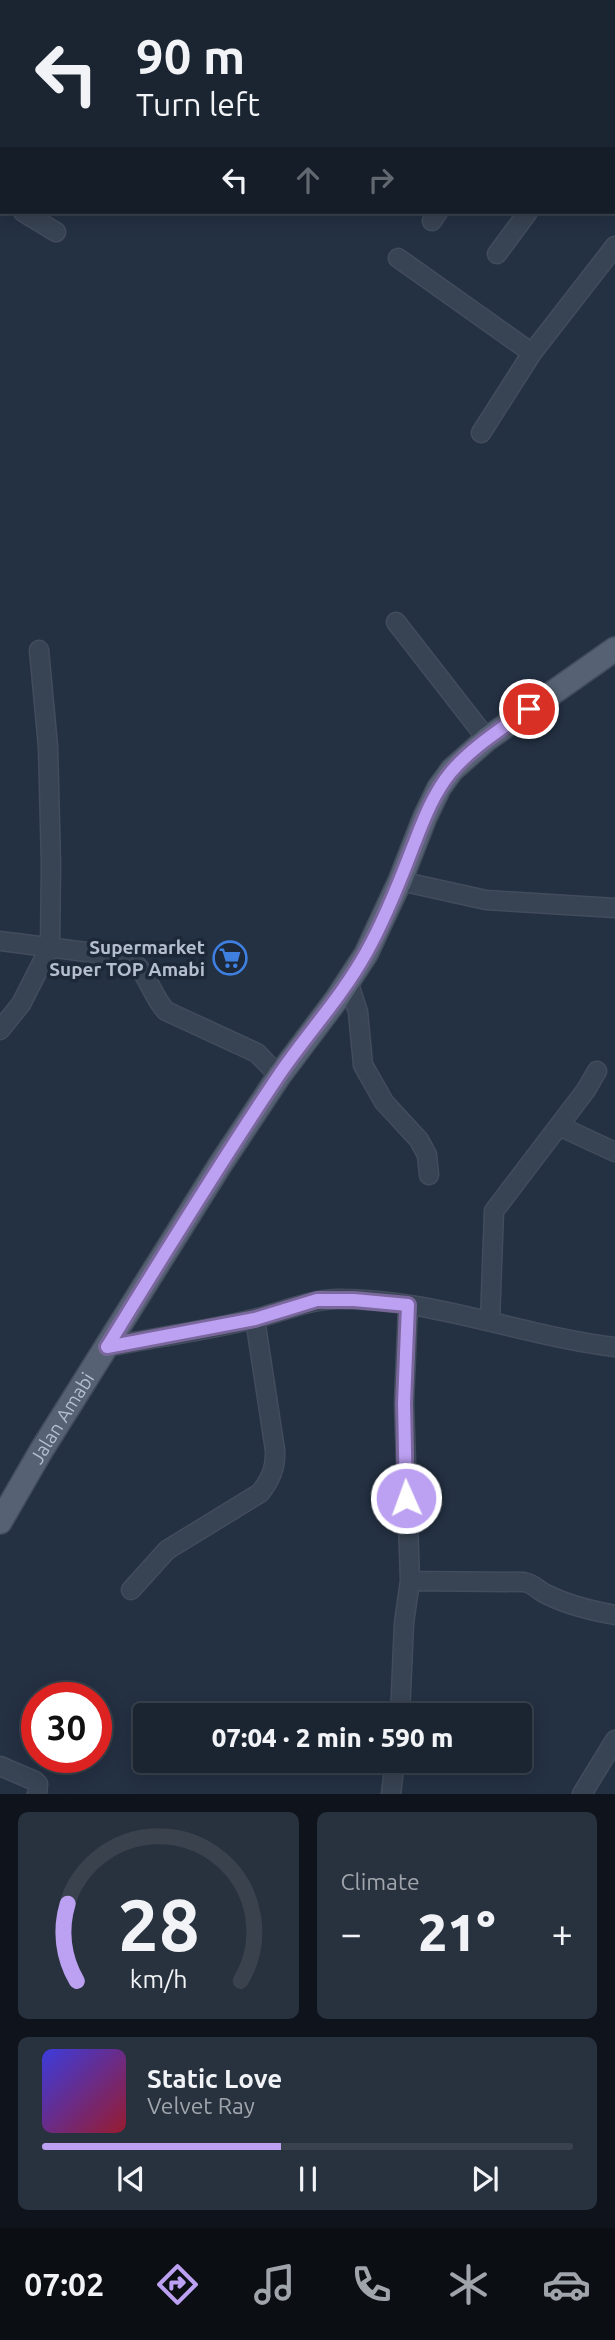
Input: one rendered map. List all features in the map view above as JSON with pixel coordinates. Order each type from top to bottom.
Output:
[{"type":"main road","name":"Jalan Amabi","points":[[0,1522],[41,1451],[220,1165],[279,1076],[357,968],[400,881],[439,788],[452,770],[487,740],[615,649]]},
{"type":"street","points":[[30,214],[57,232]]},
{"type":"street","points":[[497,254],[527,214]]},
{"type":"street","points":[[481,433],[532,353],[615,246]]},
{"type":"street","points":[[398,258],[532,353]]},
{"type":"street","points":[[396,622],[487,740]]},
{"type":"street","points":[[1,1027],[21,1004],[50,947],[48,746],[39,650]]},
{"type":"street","points":[[400,881],[486,900],[615,908]]},
{"type":"street","points":[[0,942],[133,960],[145,976],[155,1000],[166,1011],[257,1053],[279,1076]]},
{"type":"street","points":[[357,968],[363,1065],[384,1102],[419,1140],[427,1155],[429,1175]]},
{"type":"street","points":[[490,1321],[494,1210],[559,1126],[597,1071]]},
{"type":"street","points":[[559,1126],[615,1152]]},
{"type":"street","points":[[107,1347],[255,1319],[317,1300],[408,1305],[560,1338],[615,1347]]},
{"type":"street","points":[[401,1703],[404,1623],[410,1581],[404,1403],[408,1305]]},
{"type":"street","points":[[131,1590],[167,1550],[260,1493],[269,1482],[275,1463],[275,1450],[255,1319]]},
{"type":"street","points":[[410,1581],[532,1583],[547,1595],[615,1615]]},
{"type":"street","points":[[582,1794],[615,1740]]},
{"type":"street","points":[[0,1766],[32,1779],[38,1784],[37,1794]]},
{"type":"street","points":[[391,1794],[393,1773]]},
{"type":"place","name":"Supermarket Super TOP Amabi","points":[[230,958]]},
{"type":"route","points":[[406,1498],[404,1403],[408,1305],[317,1300],[255,1319],[107,1347],[220,1165],[279,1076],[336,1000],[366,954],[439,788],[452,770],[529,709]]}]
